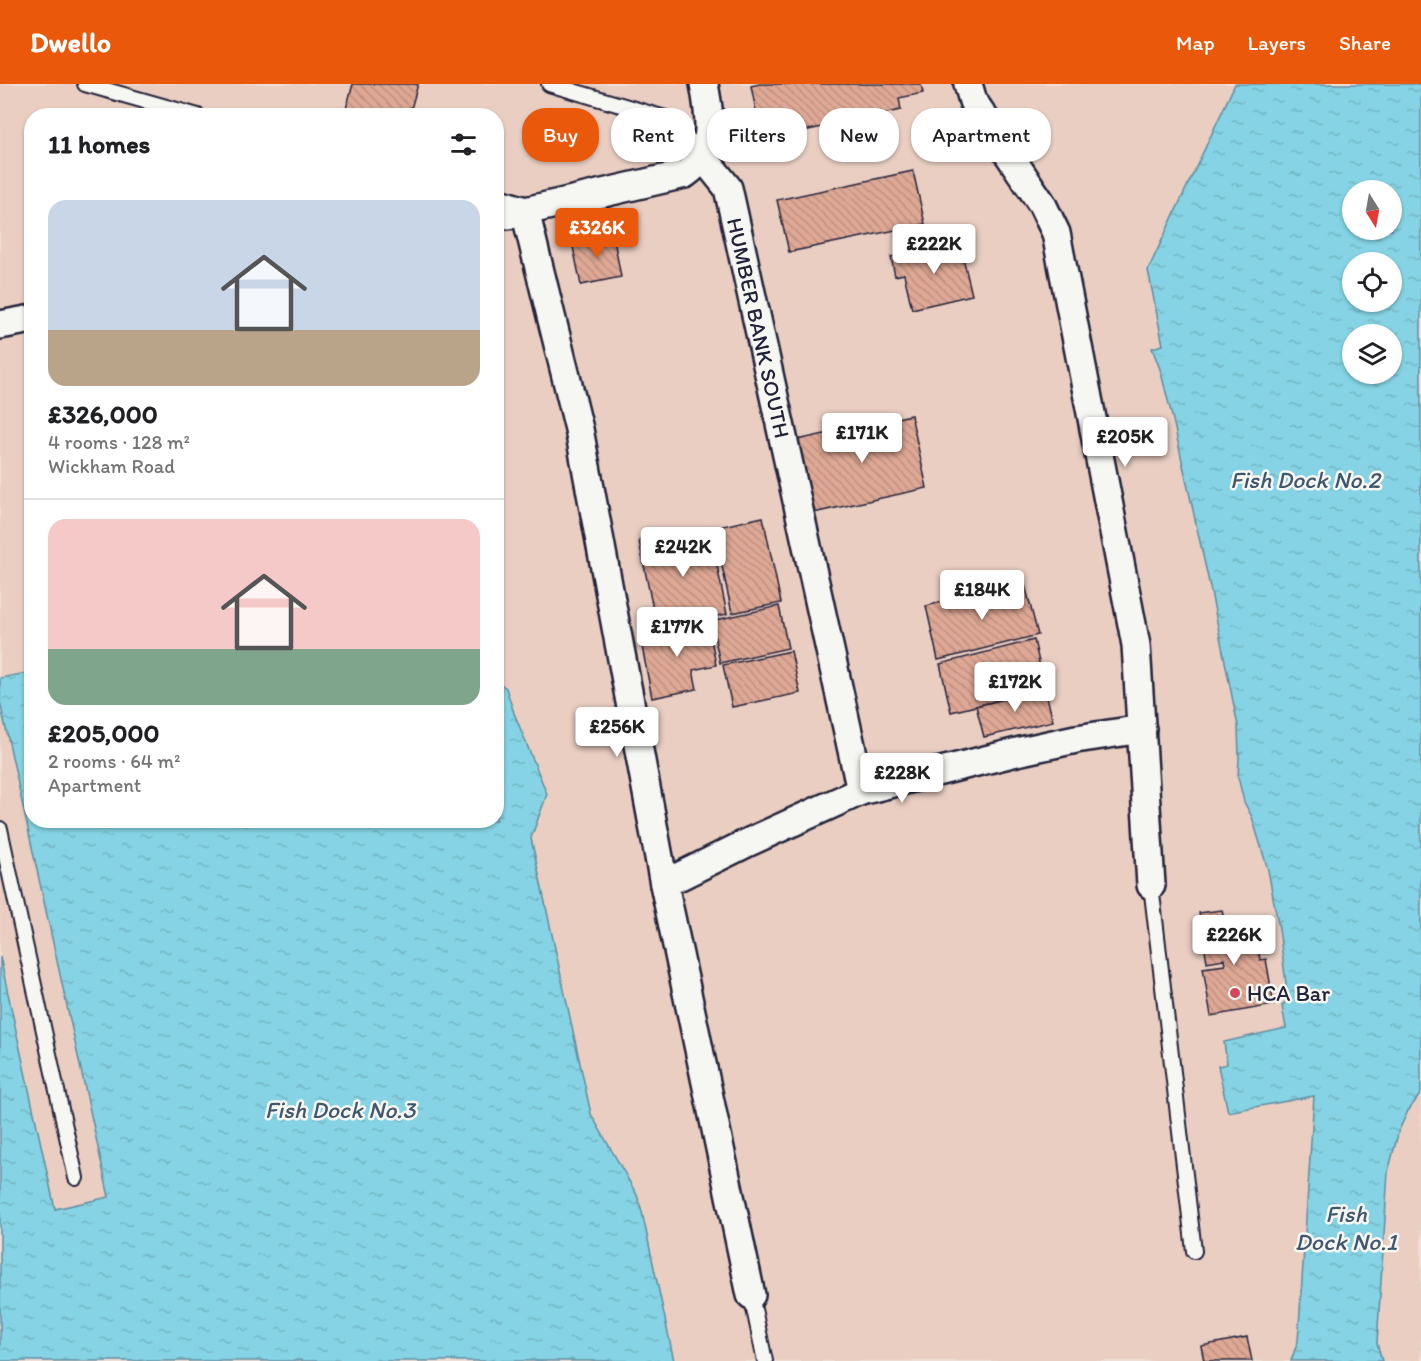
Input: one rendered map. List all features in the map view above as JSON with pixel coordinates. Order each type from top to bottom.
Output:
[{"type":"street","points":[[504,215],[685,174],[703,157],[708,142],[708,105],[704,84]]},
{"type":"street","points":[[969,84],[974,101],[1042,204],[1056,233],[1136,645],[1151,885]]},
{"type":"street","name":"HUMBER BANK SOUTH","points":[[703,157],[728,188],[861,791]]},
{"type":"street","points":[[504,204],[525,211]]},
{"type":"street","points":[[525,211],[579,429],[664,884],[751,1295]]},
{"type":"street","points":[[2,327],[24,321]]},
{"type":"street","points":[[664,884],[861,791],[1021,751],[1076,739],[1142,729]]},
{"type":"lane","points":[[85,84],[170,108]]},
{"type":"lane","points":[[549,84],[665,118],[680,128],[703,157]]},
{"type":"lane","points":[[0,829],[76,1178]]},
{"type":"lane","points":[[1151,885],[1194,1251]]},
{"type":"lane","points":[[751,1295],[765,1361]]},
{"type":"shaded area","points":[[0,84],[1235,84],[1148,270],[1163,345],[1152,349],[1160,369],[1173,420],[1210,587],[1238,726],[1238,777],[1244,802],[1252,817],[1268,870],[1279,929],[1288,999],[1282,1006],[1286,1028],[1224,1042],[1228,1064],[1218,1066],[1229,1112],[1314,1095],[1298,1342],[1291,1361],[674,1361],[637,1195],[591,1114],[531,838],[546,794],[504,687],[504,108],[24,108],[24,674],[0,678]]},
{"type":"shaded area","points":[[0,702],[24,811],[24,828],[28,828],[109,1198],[55,1209],[0,957]]},
{"type":"shaded area","points":[[1421,1093],[1421,1361],[1382,1361],[1377,1343],[1388,1172],[1399,1130],[1408,1111]]},
{"type":"water","name":"Fish Dock No.2","points":[[1235,84],[1421,84],[1421,1093],[1408,1111],[1399,1130],[1388,1172],[1377,1343],[1382,1361],[1291,1361],[1298,1341],[1314,1096],[1228,1112],[1218,1066],[1227,1064],[1224,1042],[1286,1028],[1282,1006],[1288,999],[1279,929],[1268,870],[1252,817],[1244,802],[1238,777],[1238,726],[1210,587],[1173,420],[1160,369],[1152,348],[1163,345],[1148,270]]},
{"type":"water","name":"Fish Dock No.3","points":[[24,674],[24,811],[0,702],[0,678]]},
{"type":"water","name":"Fish Dock No.3","points":[[504,687],[506,688],[547,794],[531,838],[591,1114],[637,1195],[674,1361],[0,1361],[0,957],[55,1209],[109,1197],[28,828],[504,828]]},
{"type":"building","points":[[353,84],[418,84],[411,108],[346,108]]},
{"type":"building","points":[[759,84],[921,84],[923,93],[899,98],[901,110],[899,110],[899,108],[819,108],[819,128],[807,130],[807,108],[755,108],[751,86]]},
{"type":"building","points":[[913,171],[925,224],[789,252],[777,200]]},
{"type":"building","points":[[613,234],[621,277],[581,285],[572,242]]},
{"type":"building","points":[[959,241],[972,295],[912,309],[904,274],[895,276],[891,257]]},
{"type":"building","points":[[911,415],[927,488],[813,513],[797,440]]},
{"type":"building","points":[[763,517],[781,603],[732,613],[714,528]]},
{"type":"building","points":[[709,527],[727,614],[657,629],[639,541]]},
{"type":"building","points":[[1024,581],[1038,635],[938,660],[926,606]]},
{"type":"building","points":[[779,606],[788,648],[720,663],[711,621]]},
{"type":"building","points":[[708,623],[716,665],[693,670],[697,689],[652,698],[640,636]]},
{"type":"building","points":[[1034,640],[1045,689],[951,712],[940,664]]},
{"type":"building","points":[[791,651],[800,693],[732,707],[723,665]]},
{"type":"building","points":[[1045,689],[1053,721],[984,737],[976,706]]},
{"type":"building","points":[[1222,910],[1225,924],[1254,919],[1260,960],[1266,959],[1274,1005],[1211,1016],[1203,968],[1225,965],[1224,959],[1207,962],[1199,913]]},
{"type":"building","points":[[1247,1337],[1252,1361],[1204,1361],[1201,1346]]},
{"type":"place","name":"HCA Bar","points":[[1235,993]]},
{"type":"water label","name":"Fish Dock No.1","points":[[1346,1227]]}]
